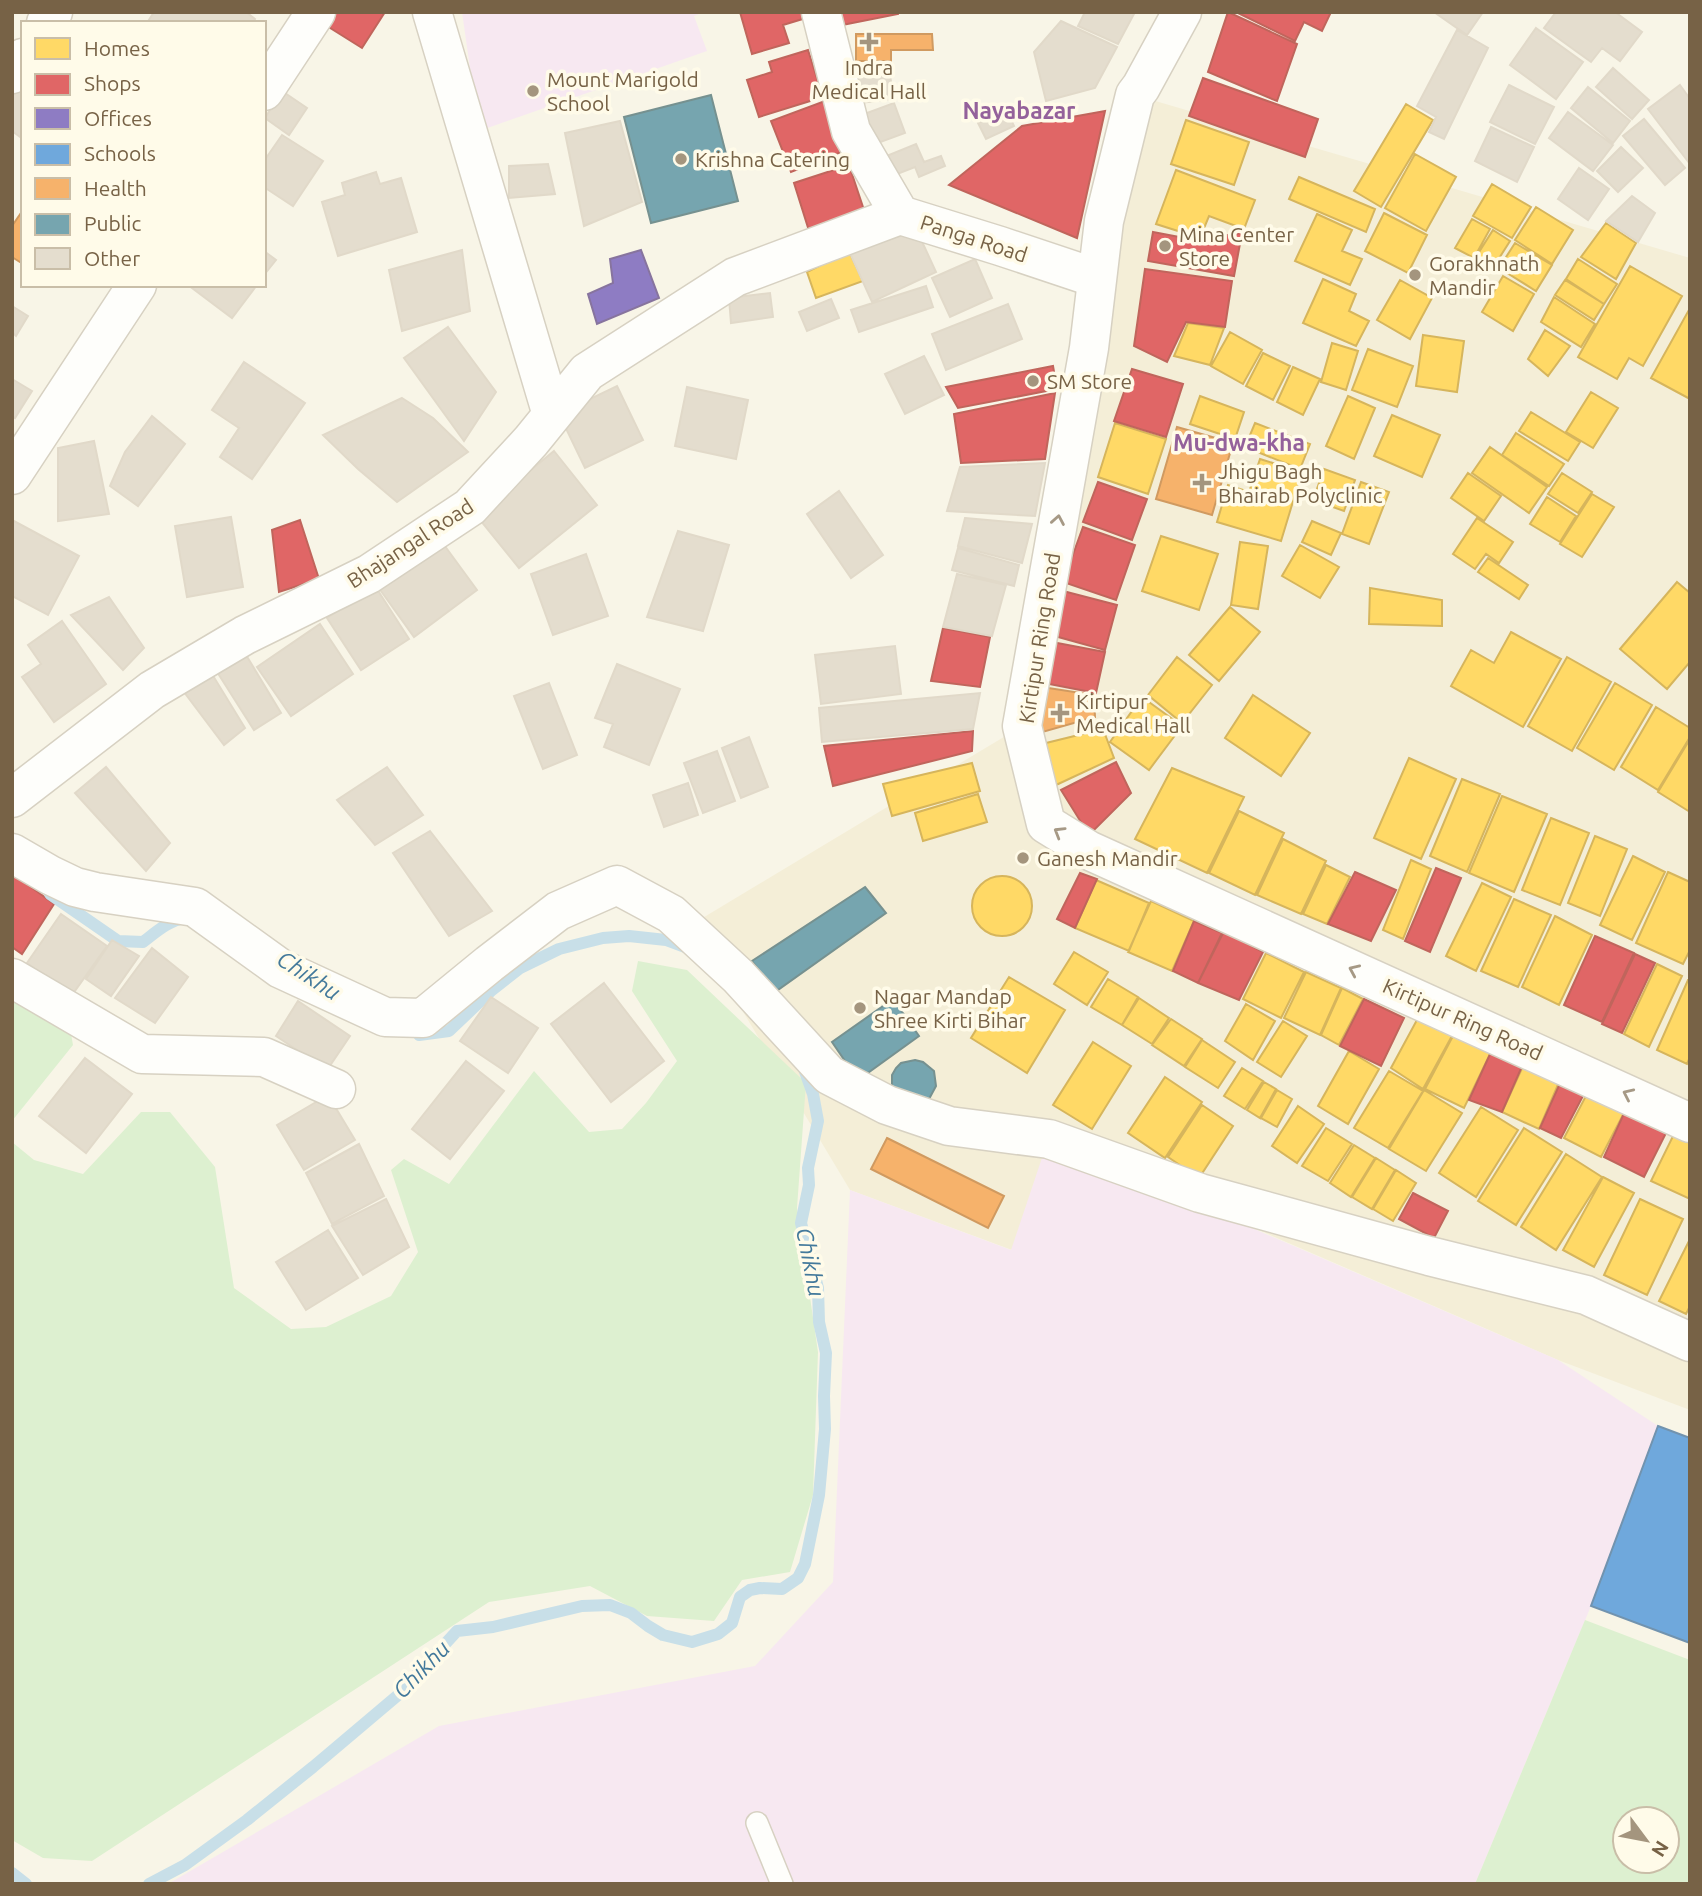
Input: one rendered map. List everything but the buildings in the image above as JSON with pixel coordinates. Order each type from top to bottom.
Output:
[{"type":"street","points":[[266,88],[316,12]]},
{"type":"street","points":[[432,12],[552,415]]},
{"type":"street","name":"Panga Road","points":[[821,12],[851,131],[900,215],[1096,278]]},
{"type":"street","name":"Kirtipur Ring Road","points":[[1182,12],[1142,87],[1135,94],[1104,221],[1089,348],[1022,726],[1046,824],[1088,850],[1690,1123]]},
{"type":"street","name":"Bhajangal Road","points":[[12,798],[152,690],[245,635],[369,574],[470,508],[531,441],[587,372],[735,277],[900,215]]},
{"type":"street","points":[[12,475],[136,287]]},
{"type":"street","points":[[12,853],[75,887],[195,907],[281,969],[385,1017],[423,1018],[558,911],[617,885],[671,914],[738,976],[829,1075],[887,1105],[949,1126],[1049,1139],[1200,1193],[1429,1256],[1586,1295],[1690,1342]]},
{"type":"street","points":[[12,978],[142,1054],[264,1057],[335,1089]]},
{"type":"lane","points":[[757,1823],[782,1884]]},
{"type":"shaded area","name":"Mount Marigold School","points":[[462,12],[704,12],[694,16],[707,51],[479,131]]},
{"type":"shaded area","points":[[1135,95],[1690,258],[1690,1410],[1558,1360],[1049,1139],[1012,1250],[850,1190],[709,955],[666,940],[1022,726]]},
{"type":"shaded area","points":[[1048,1140],[1558,1360],[1658,1426],[1591,1606],[1475,1884],[168,1884],[439,1726],[755,1666],[833,1582],[850,1190],[1011,1250]]},
{"type":"green space","points":[[638,961],[687,970],[806,1083],[797,1208],[818,1352],[813,1495],[790,1572],[742,1580],[714,1621],[647,1616],[590,1586],[489,1602],[92,1861],[43,1858],[12,1840],[12,1142],[34,1160],[83,1174],[141,1112],[170,1112],[215,1167],[234,1288],[291,1329],[326,1327],[391,1296],[418,1252],[391,1170],[404,1159],[449,1184],[534,1071],[589,1132],[622,1129],[646,1103],[677,1061],[632,991]]},
{"type":"green space","points":[[12,994],[70,1028],[73,1045],[12,1121]]},
{"type":"green space","points":[[1585,1620],[1690,1660],[1690,1884],[1475,1884]]},
{"type":"waterway","name":"Chikhu","points":[[50,894],[118,941],[143,942],[168,924],[185,918]]},
{"type":"waterway","name":"Chikhu","points":[[419,1035],[449,1031],[492,990],[520,968],[559,949],[603,938],[629,936],[666,940],[690,949]]},
{"type":"waterway","name":"Chikhu","points":[[149,1884],[185,1865],[313,1767],[397,1696],[457,1631],[493,1627],[582,1606],[610,1605],[631,1613],[663,1635],[692,1642],[718,1634],[732,1623],[740,1597],[750,1590],[782,1589],[798,1578],[805,1564],[819,1495],[825,1429],[826,1353],[819,1322],[818,1288],[801,1223],[809,1185],[808,1168],[818,1121],[813,1094],[803,1066]]},
{"type":"waterway","name":"Chikhu","points":[[12,1873],[26,1884]]},
{"type":"place","name":"Indra Medical Hall","points":[[869,42]]},
{"type":"place","name":"Mount Marigold School","points":[[533,91]]},
{"type":"place","name":"Krishna Catering","points":[[681,159]]},
{"type":"place","name":"Mina Center Store","points":[[1165,246]]},
{"type":"place","name":"Gorakhnath Mandir","points":[[1415,275]]},
{"type":"place","name":"SM Store","points":[[1033,381]]},
{"type":"place","name":"Jhigu Bagh Bhairab Polyclinic","points":[[1202,483]]},
{"type":"place","name":"Kirtipur Medical Hall","points":[[1060,713]]},
{"type":"place","name":"Ganesh Mandir","points":[[1023,858]]},
{"type":"place","name":"Nagar Mandap Shree Kirti Bihar","points":[[860,1008]]},
{"type":"district","name":"Nayabazar","points":[[1019,110]]},
{"type":"district","name":"Mu-dwa-kha","points":[[1239,442]]}]
